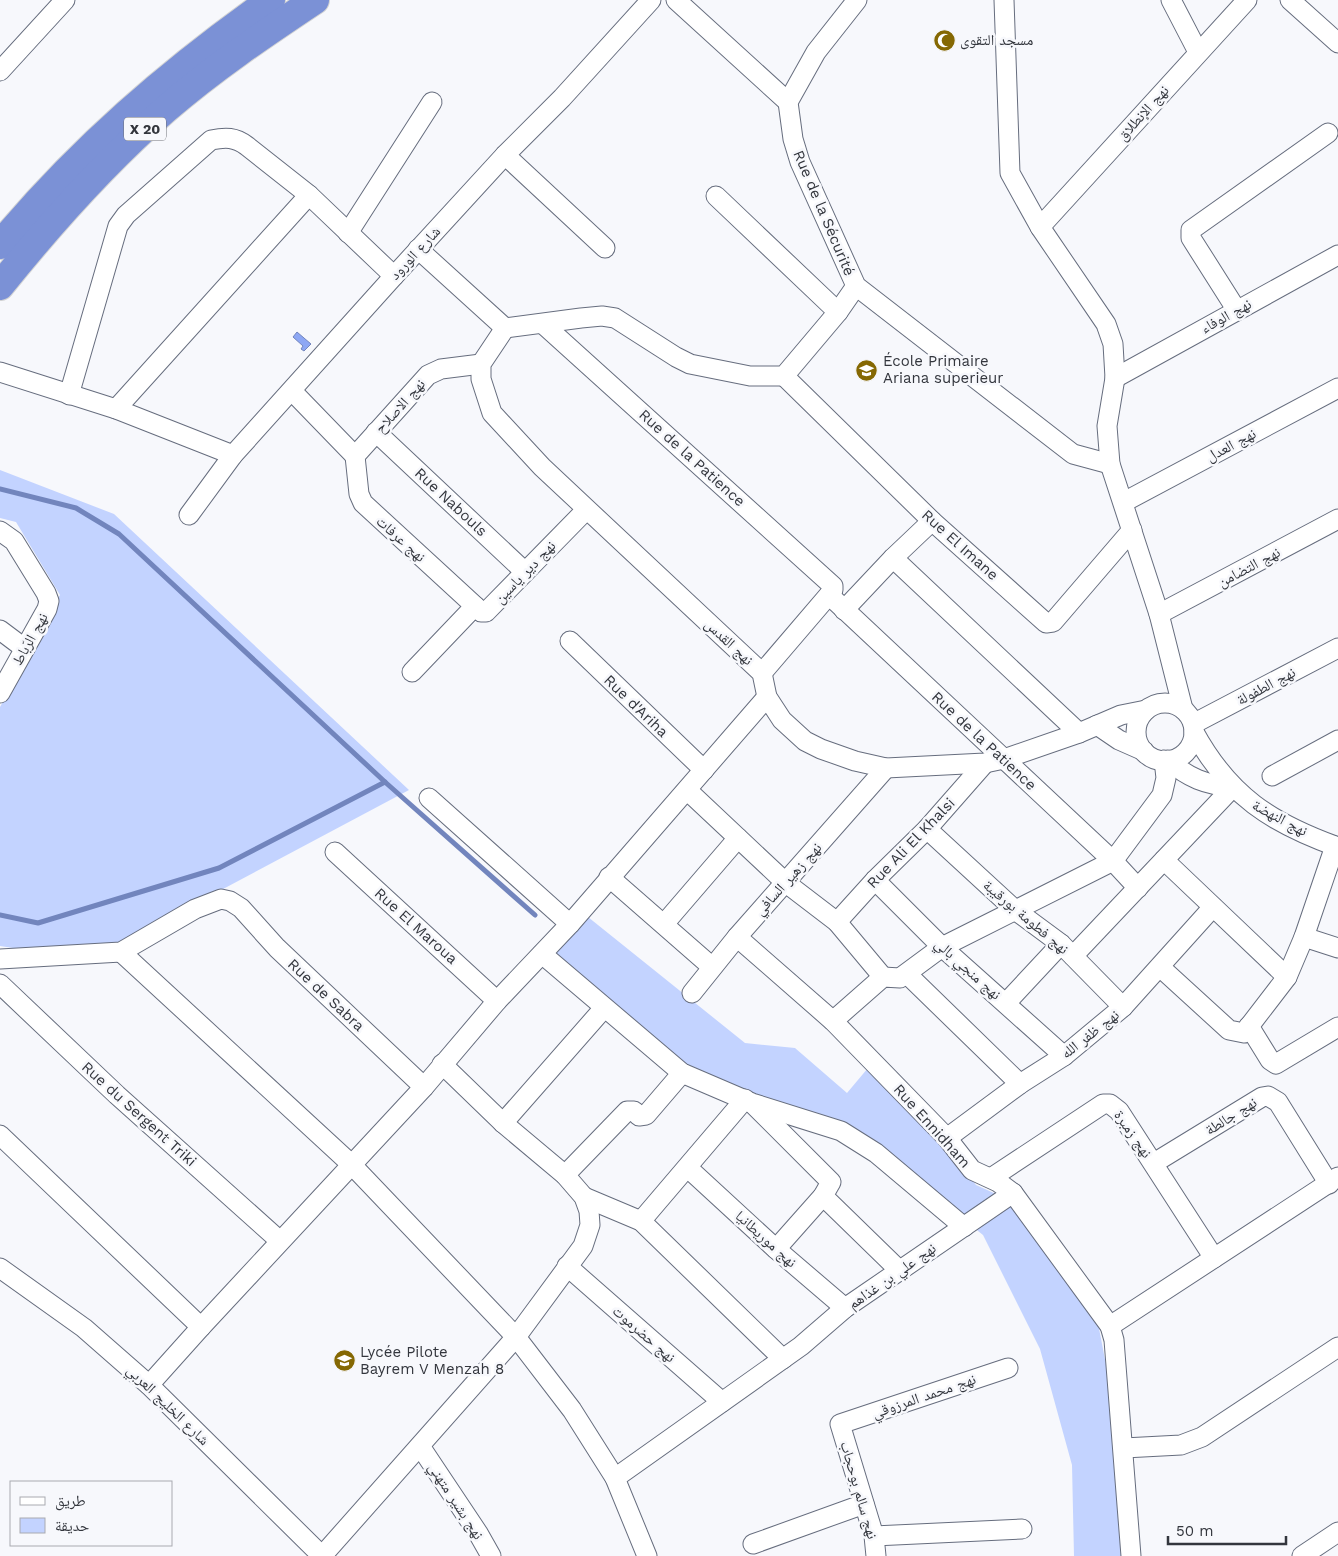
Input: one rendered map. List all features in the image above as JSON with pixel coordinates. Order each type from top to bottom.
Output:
[{"type":"highway","name":"X 20","points":[[0,246],[82,154],[150,91],[228,30],[271,0]]},
{"type":"highway","name":"X 20","points":[[0,286],[32,246],[99,173],[165,109],[242,49],[315,0]]},
{"type":"street","points":[[0,71],[65,0]]},
{"type":"street","name":"شارع الورود","points":[[189,515],[233,455],[504,155],[562,98],[650,0]]},
{"type":"street","points":[[676,0],[788,102],[816,52],[856,0]]},
{"type":"street","name":"نهج النهضة","points":[[1004,0],[1008,163],[1013,182],[1040,227],[1109,330],[1113,344],[1115,378],[1107,420],[1110,464],[1124,502],[1159,614],[1190,722],[1211,761],[1232,787],[1245,799],[1265,813],[1333,841]]},
{"type":"street","points":[[1171,0],[1198,52]]},
{"type":"street","name":"نهج الإنطلاق","points":[[1040,227],[1247,0]]},
{"type":"street","points":[[1290,0],[1338,43]]},
{"type":"street","points":[[348,233],[432,102]]},
{"type":"street","name":"Rue de la Sécurité","points":[[788,102],[793,139],[800,162],[856,286],[1073,454],[1110,464]]},
{"type":"street","points":[[1236,309],[1190,238],[1190,230],[1328,133]]},
{"type":"street","points":[[69,395],[118,226],[126,215],[211,140],[223,137],[237,139],[309,194],[394,276]]},
{"type":"street","points":[[504,155],[606,248]]},
{"type":"street","points":[[116,409],[309,194]]},
{"type":"street","points":[[716,196],[838,312]]},
{"type":"street","points":[[418,249],[504,328],[602,316],[615,318],[690,364],[743,375],[784,376],[838,312],[856,286]]},
{"type":"street","name":"نهج الوفاء","points":[[1115,378],[1236,309],[1338,255]]},
{"type":"street","name":"Rue de la Patience","points":[[543,324],[831,584],[833,589],[829,595],[844,610],[1113,861],[1138,888]]},
{"type":"street","points":[[481,364],[504,328]]},
{"type":"street","name":"نهج الاصلاح","points":[[355,456],[428,375],[441,369],[481,364]]},
{"type":"street","name":"نهج القدس","points":[[481,364],[481,379],[492,413],[535,460],[586,510],[762,674],[767,697],[782,720],[805,741],[821,750],[855,762],[886,768],[985,762],[1004,759],[1079,733],[1121,715],[1146,710]]},
{"type":"street","points":[[0,372],[116,409],[233,455]]},
{"type":"street","name":"Rue El Imane","points":[[784,376],[932,521],[1047,623],[1053,622],[1132,530]]},
{"type":"street","name":"نهج العدل","points":[[1124,502],[1338,388]]},
{"type":"street","points":[[292,391],[355,456]]},
{"type":"street","name":"Rue Nabouls","points":[[376,432],[525,572]]},
{"type":"street","name":"نهج عرفات","points":[[355,456],[359,494],[363,504],[475,606]]},
{"type":"street","name":"نهج دير ياسين","points":[[412,672],[475,606],[481,612],[486,612],[586,510]]},
{"type":"street","name":"نهج التضامن","points":[[1159,614],[1338,519]]},
{"type":"street","points":[[844,610],[893,558],[932,521]]},
{"type":"street","name":"نهج الرّباط","points":[[0,693],[47,609],[48,601],[46,592],[14,541],[4,533]]},
{"type":"street","points":[[893,558],[1079,733]]},
{"type":"street","points":[[762,674],[829,595]]},
{"type":"street","points":[[0,630],[24,648]]},
{"type":"street","name":"Rue d'Ariha","points":[[570,641],[704,770]]},
{"type":"street","name":"نهج الطفولة","points":[[1190,722],[1338,648]]},
{"type":"street","points":[[149,1385],[424,1087],[497,1001],[570,924],[767,697]]},
{"type":"street","points":[[1144,751],[1137,738],[1138,723],[1146,710],[1164,703],[1190,722],[1186,751],[1166,760]]},
{"type":"street","points":[[1097,726],[1150,756],[1166,760],[1191,778],[1204,783],[1232,787]]},
{"type":"street","points":[[1272,776],[1338,740]]},
{"type":"street","points":[[687,790],[786,883],[837,922],[883,978],[892,979],[907,974],[942,947],[1113,861],[1162,796],[1166,778],[1166,760]]},
{"type":"street","name":"Rue Ali El Khalsi","points":[[837,922],[875,880],[927,829],[985,762]]},
{"type":"street","name":"نهج زهير السافي","points":[[692,993],[737,937],[886,768]]},
{"type":"street","points":[[1006,1003],[1138,888],[1232,787]]},
{"type":"street","points":[[429,798],[570,924]]},
{"type":"street","name":"نهج فطومة بورقيبة","points":[[927,829],[1015,910],[1067,950],[1123,1007]]},
{"type":"street","points":[[664,924],[738,838]]},
{"type":"street","points":[[1160,967],[1229,1030],[1244,1033],[1287,977],[1304,937],[1333,841]]},
{"type":"street","name":"Rue El Maroua","points":[[334,852],[497,1001]]},
{"type":"street","points":[[1164,860],[1287,977]]},
{"type":"street","points":[[609,877],[712,967]]},
{"type":"street","name":"نهج منجي بالي","points":[[875,880],[942,947],[1064,1056]]},
{"type":"street","name":"Rue de Sabra","points":[[121,952],[195,909],[221,899],[230,901],[241,908],[277,948],[424,1087]]},
{"type":"street","name":"نهج ظفر الله","points":[[947,1138],[1020,1084],[1064,1056],[1123,1007],[1213,908]]},
{"type":"street","name":"Rue Ennidham","points":[[737,937],[833,1021],[947,1138],[972,1170],[991,1178],[1013,1194],[1110,1326]]},
{"type":"street","points":[[1304,937],[1338,948]]},
{"type":"street","points":[[0,959],[121,952],[351,1164],[516,1337],[572,1410],[615,1478],[647,1556]]},
{"type":"street","points":[[542,954],[682,1073],[748,1101],[841,1130],[876,1153],[964,1227]]},
{"type":"street","points":[[907,974],[1020,1084]]},
{"type":"street","points":[[833,1021],[883,978]]},
{"type":"street","name":"Rue du Sergent Triki","points":[[0,984],[117,1095],[280,1241]]},
{"type":"street","points":[[503,1123],[604,1008]]},
{"type":"street","points":[[1249,1026],[1270,1060],[1276,1064],[1338,1027]]},
{"type":"street","points":[[322,1556],[516,1337],[583,1246],[590,1225],[589,1211],[584,1197],[565,1175],[503,1123],[442,1064]]},
{"type":"street","points":[[565,1175],[627,1111],[634,1111],[640,1116],[646,1115],[682,1073]]},
{"type":"street","name":"نهج جالطة","points":[[1154,1163],[1262,1097],[1268,1096],[1278,1102],[1333,1180]]},
{"type":"street","points":[[641,1221],[748,1101]]},
{"type":"street","points":[[748,1101],[832,1184],[776,1249]]},
{"type":"street","name":"نهج زمبرة","points":[[991,1178],[1103,1104],[1110,1104],[1119,1111],[1214,1258]]},
{"type":"street","points":[[0,1135],[201,1327]]},
{"type":"street","name":"نهج موريطانيا","points":[[688,1168],[776,1249],[845,1308]]},
{"type":"street","points":[[1131,1556],[1124,1448],[1114,1340],[1110,1326],[1333,1180]]},
{"type":"street","name":"نهج علي بن غذاهم","points":[[615,1478],[783,1359],[845,1308],[1013,1194]]},
{"type":"street","points":[[823,1196],[899,1270]]},
{"type":"street","points":[[584,1197],[641,1221],[783,1359]]},
{"type":"street","name":"نهج حضرموت","points":[[567,1266],[722,1402]]},
{"type":"street","name":"شارع الخليج العربي","points":[[0,1268],[84,1328],[149,1385],[322,1556]]},
{"type":"street","points":[[1124,1448],[1181,1445],[1202,1437],[1338,1347]]},
{"type":"street","name":"نهج محمد المرزوقي","points":[[840,1424],[1008,1368]]},
{"type":"street","name":"نهج سالم بوحجاب","points":[[840,1424],[874,1536],[876,1556]]},
{"type":"street","name":"نهج بشير متهني","points":[[420,1446],[478,1534],[490,1556]]},
{"type":"street","points":[[753,1544],[864,1504]]},
{"type":"street","points":[[874,1536],[1022,1528]]},
{"type":"street","points":[[1302,1556],[1338,1532]]},
{"type":"green space","points":[[0,470],[114,514],[409,790],[114,947],[13,948],[0,946],[0,707],[60,595],[16,522],[0,518]]},
{"type":"green space","points":[[588,917],[745,1043],[795,1048],[847,1093],[868,1068],[943,1141],[976,1185],[1005,1198],[1097,1318],[1107,1370],[1121,1556],[1074,1556],[1072,1465],[1040,1349],[983,1235],[846,1125],[747,1091],[676,1059],[554,955]]},
{"type":"water","points":[[297,332],[311,344],[304,351],[301,349],[303,346],[293,337]]},
{"type":"waterway","points":[[0,489],[76,508],[119,534],[385,782],[535,915]]},
{"type":"waterway","points":[[0,915],[38,923],[219,868],[385,782]]},
{"type":"place","name":"مسجد التقوى","points":[[944,40]]},
{"type":"place","name":"École Primaire Ariana superieur","points":[[867,370]]},
{"type":"place","name":"Lycée Pilote Bayrem V Menzah 8","points":[[344,1361]]}]
